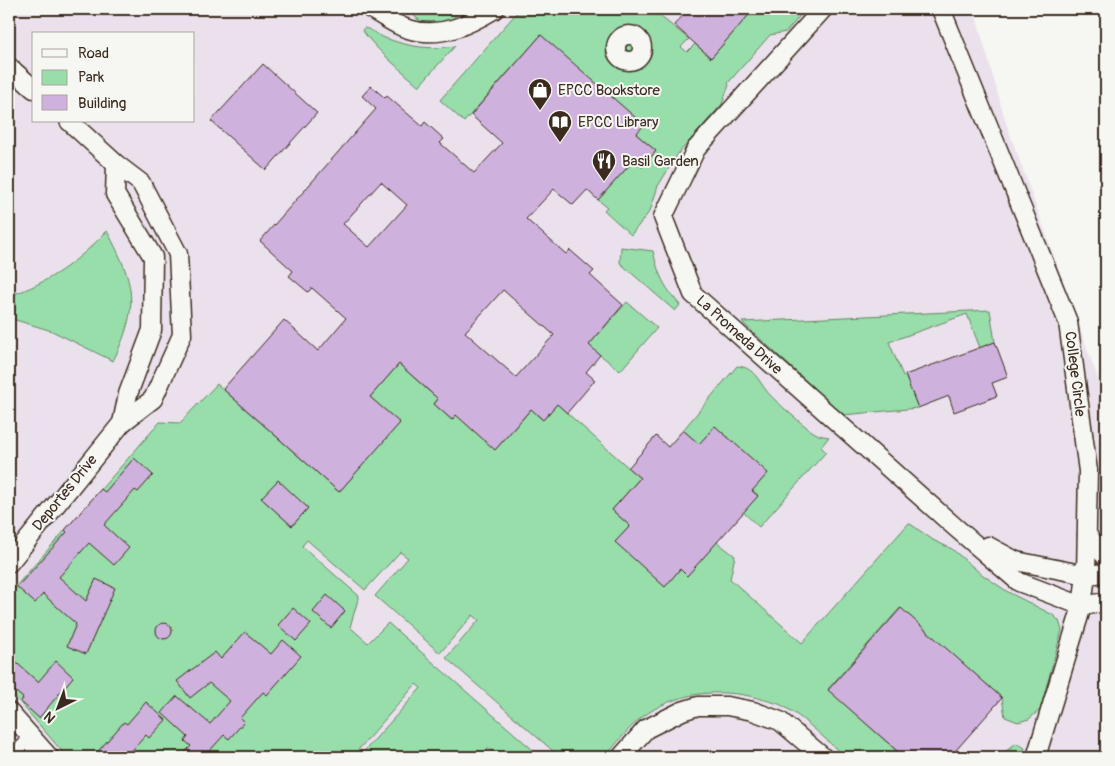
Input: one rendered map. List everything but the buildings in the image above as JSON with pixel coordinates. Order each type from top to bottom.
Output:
[{"type":"street","points":[[371,9],[407,29],[430,33],[453,30],[470,24],[495,9]]},
{"type":"street","name":"La Promeda Drive","points":[[823,9],[696,150],[663,217],[693,294],[955,527]]},
{"type":"street","name":"College Circle","points":[[941,9],[1068,322],[1089,478],[1086,575],[1082,606],[1036,757]]},
{"type":"street","points":[[9,67],[32,87]]},
{"type":"street","name":"Deportes Drive","points":[[9,564],[122,424],[153,399],[182,335],[178,254],[141,183],[116,164],[70,122]]},
{"type":"street","name":"Deportes Drive","points":[[116,164],[115,194],[153,257],[152,330],[128,394],[122,424]]},
{"type":"street","points":[[955,527],[1016,561],[1086,575],[1106,573]]},
{"type":"street","points":[[955,527],[1019,582],[1082,606],[1106,602]]},
{"type":"street","points":[[1087,535],[1106,557]]},
{"type":"street","points":[[621,757],[646,729],[682,711],[698,706],[727,706],[753,711],[780,721],[823,757]]},
{"type":"street","points":[[9,712],[49,757]]},
{"type":"street","points":[[16,757],[32,740]]},
{"type":"shaded area","points":[[9,9],[974,9],[1006,123],[1106,401],[1106,757],[9,757]]},
{"type":"green space","points":[[414,9],[460,9],[451,22],[422,22],[415,17]]},
{"type":"green space","points":[[520,9],[651,9],[689,39],[681,47],[687,52],[695,44],[711,58],[754,9],[806,9],[786,32],[770,35],[728,83],[729,85],[722,104],[677,155],[658,186],[650,211],[631,235],[604,210],[607,207],[598,200],[634,160],[642,167],[656,151],[636,134],[541,35],[464,122],[440,100]]},
{"type":"green space","points":[[842,9],[932,9],[932,11],[837,14]]},
{"type":"green space","points":[[364,28],[385,38],[411,46],[437,48],[455,46],[419,86],[375,46],[362,30]]},
{"type":"green space","points":[[107,231],[124,266],[131,295],[127,325],[122,342],[113,361],[52,331],[9,318],[9,296],[37,284],[62,270]]},
{"type":"green space","points":[[621,247],[653,251],[662,280],[680,305],[675,311],[620,263]]},
{"type":"green space","points":[[627,302],[657,328],[620,371],[593,349],[579,356]]},
{"type":"green space","points":[[990,310],[995,342],[980,348],[967,314],[889,342],[918,408],[843,415],[742,322]]},
{"type":"green space","points":[[399,364],[432,394],[439,397],[434,404],[452,420],[458,413],[495,450],[541,398],[546,403],[536,414],[543,420],[557,404],[640,478],[612,510],[630,526],[616,542],[665,586],[680,569],[687,575],[717,542],[735,556],[730,579],[802,643],[909,523],[933,540],[952,549],[980,573],[1008,592],[1053,615],[1059,621],[1062,630],[1040,710],[1029,719],[1018,722],[1005,717],[1002,698],[900,608],[828,689],[898,752],[893,757],[845,757],[808,723],[781,705],[750,696],[705,693],[661,705],[648,713],[636,722],[605,757],[560,757],[446,658],[479,620],[473,615],[440,653],[375,596],[408,558],[400,552],[365,590],[307,540],[302,546],[359,596],[350,627],[368,643],[388,623],[541,757],[499,757],[489,748],[481,757],[359,757],[421,688],[416,684],[352,757],[67,757],[9,690],[9,594],[160,422],[180,423],[217,384],[339,492],[399,423],[370,397]],"holes":[[[278,481],[308,508],[292,526],[262,499]]]},
{"type":"green space","points":[[737,366],[749,369],[771,396],[807,428],[818,435],[829,437],[821,447],[826,452],[759,527],[743,512],[758,495],[683,430]]},
{"type":"green space","points":[[1016,743],[1025,748],[1020,757],[999,757]]},
{"type":"place","name":"EPCC Bookstore","points":[[540,111]]},
{"type":"place","name":"EPCC Library","points":[[560,143]]},
{"type":"place","name":"Basil Garden","points":[[604,182]]}]
